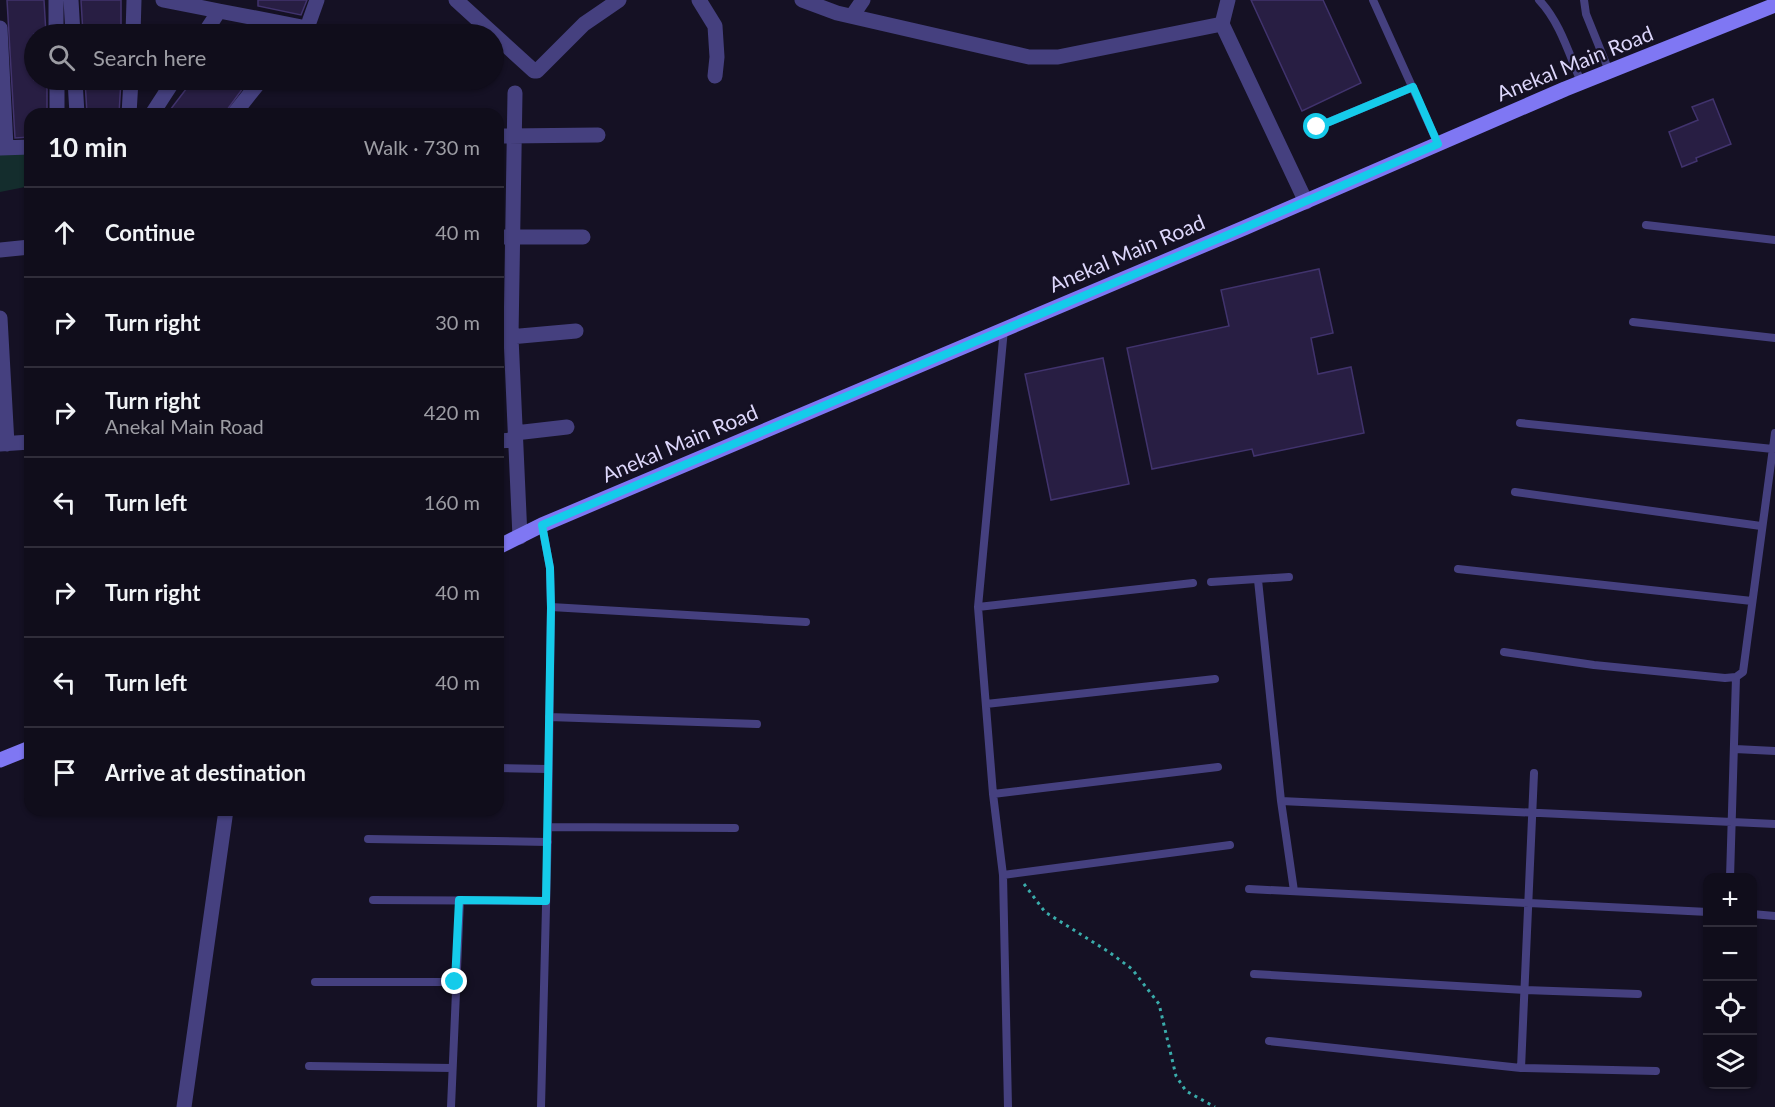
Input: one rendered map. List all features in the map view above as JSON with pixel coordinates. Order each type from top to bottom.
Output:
[{"type":"main road","name":"Anekal Main Road","points":[[504,544],[542,525],[1581,82],[1775,5]]},
{"type":"main road","points":[[0,760],[24,750]]},
{"type":"street","points":[[56,0],[56,24]]},
{"type":"street","points":[[71,0],[72,24]]},
{"type":"street","points":[[133,24],[134,0]]},
{"type":"street","points":[[163,0],[219,10],[276,24]]},
{"type":"street","points":[[307,24],[317,0]]},
{"type":"street","points":[[456,0],[482,24]]},
{"type":"street","points":[[504,45],[531,70],[537,71],[584,24],[619,0]]},
{"type":"street","points":[[699,0],[715,26],[717,57],[715,76]]},
{"type":"street","points":[[802,0],[837,13],[1029,57],[1058,57],[1222,24]]},
{"type":"street","points":[[852,16],[863,0]]},
{"type":"street","points":[[1228,0],[1222,24],[1306,201]]},
{"type":"street","points":[[210,24],[219,10]]},
{"type":"street","points":[[0,28],[3,148],[24,147]]},
{"type":"street","points":[[57,90],[57,108]]},
{"type":"street","points":[[76,90],[77,108]]},
{"type":"street","points":[[129,108],[130,90]]},
{"type":"street","points":[[156,108],[168,90]]},
{"type":"street","points":[[239,108],[253,90]]},
{"type":"street","points":[[515,93],[506,237],[505,338],[515,437],[520,537]]},
{"type":"street","points":[[504,136],[598,135]]},
{"type":"street","points":[[506,237],[583,237]]},
{"type":"street","points":[[0,250],[24,248]]},
{"type":"street","points":[[0,318],[4,444],[24,442]]},
{"type":"street","points":[[505,338],[576,331]]},
{"type":"street","points":[[504,440],[567,427]]},
{"type":"street","points":[[184,1107],[225,816]]},
{"type":"lane","points":[[1373,0],[1438,144]]},
{"type":"lane","points":[[1539,0],[1549,10],[1557,25],[1581,82]]},
{"type":"lane","points":[[1584,0],[1586,14],[1609,71]]},
{"type":"lane","points":[[1317,127],[1413,87]]},
{"type":"lane","points":[[1646,225],[1775,240]]},
{"type":"lane","points":[[1633,322],[1775,338]]},
{"type":"lane","points":[[1004,328],[978,607],[993,794],[1003,875],[1008,1107]]},
{"type":"lane","points":[[1520,423],[1773,449]]},
{"type":"lane","points":[[1504,652],[1594,665],[1736,677],[1743,672],[1775,434]]},
{"type":"lane","points":[[1515,492],[1761,526]]},
{"type":"lane","points":[[542,525],[550,568],[551,608],[542,1107]]},
{"type":"lane","points":[[1458,569],[1752,602]]},
{"type":"lane","points":[[1211,582],[1289,577]]},
{"type":"lane","points":[[1258,580],[1281,801],[1294,891]]},
{"type":"lane","points":[[978,607],[1193,583]]},
{"type":"lane","points":[[551,608],[807,621]]},
{"type":"lane","points":[[1730,873],[1736,677]]},
{"type":"lane","points":[[987,704],[1215,679]]},
{"type":"lane","points":[[549,717],[757,724]]},
{"type":"lane","points":[[1735,749],[1775,751]]},
{"type":"lane","points":[[993,794],[1218,767]]},
{"type":"lane","points":[[504,768],[548,769]]},
{"type":"lane","points":[[1521,1068],[1534,773]]},
{"type":"lane","points":[[1281,801],[1775,825]]},
{"type":"lane","points":[[548,828],[735,828]]},
{"type":"lane","points":[[368,839],[548,842]]},
{"type":"lane","points":[[1003,875],[1230,844]]},
{"type":"lane","points":[[1249,889],[1703,912]]},
{"type":"lane","points":[[373,900],[546,901]]},
{"type":"lane","points":[[451,1107],[459,900]]},
{"type":"lane","points":[[1757,914],[1775,916]]},
{"type":"lane","points":[[1254,974],[1525,990],[1638,994]]},
{"type":"lane","points":[[315,982],[455,982]]},
{"type":"lane","points":[[1269,1041],[1521,1068],[1656,1071]]},
{"type":"lane","points":[[309,1066],[452,1068]]},
{"type":"path","points":[[1016,873],[1045,912],[1132,969],[1159,1004],[1176,1076],[1186,1091],[1215,1107]]},
{"type":"green space","points":[[24,147],[24,187],[0,192],[0,148]]},
{"type":"building","points":[[7,0],[44,0],[45,24],[24,24],[24,90],[47,90],[47,108],[24,108],[24,137],[15,138]]},
{"type":"building","points":[[81,0],[121,0],[121,24],[82,24]]},
{"type":"building","points":[[258,0],[307,0],[301,15],[258,6]]},
{"type":"building","points":[[1251,0],[1323,0],[1361,83],[1302,111]]},
{"type":"building","points":[[86,90],[120,90],[119,108],[87,108]]},
{"type":"building","points":[[185,90],[242,90],[228,108],[172,108]]},
{"type":"building","points":[[1713,99],[1731,144],[1696,158],[1697,161],[1682,167],[1669,132],[1698,120],[1692,107]]},
{"type":"building","points":[[1319,269],[1333,333],[1311,338],[1318,374],[1351,367],[1364,433],[1254,456],[1252,449],[1152,469],[1127,348],[1229,326],[1221,290]]},
{"type":"building","points":[[1103,358],[1129,484],[1051,500],[1025,374]]},
{"type":"route","points":[[455,982],[459,900],[546,901],[551,608],[550,568],[542,525],[1438,144],[1413,87],[1317,127]]}]
